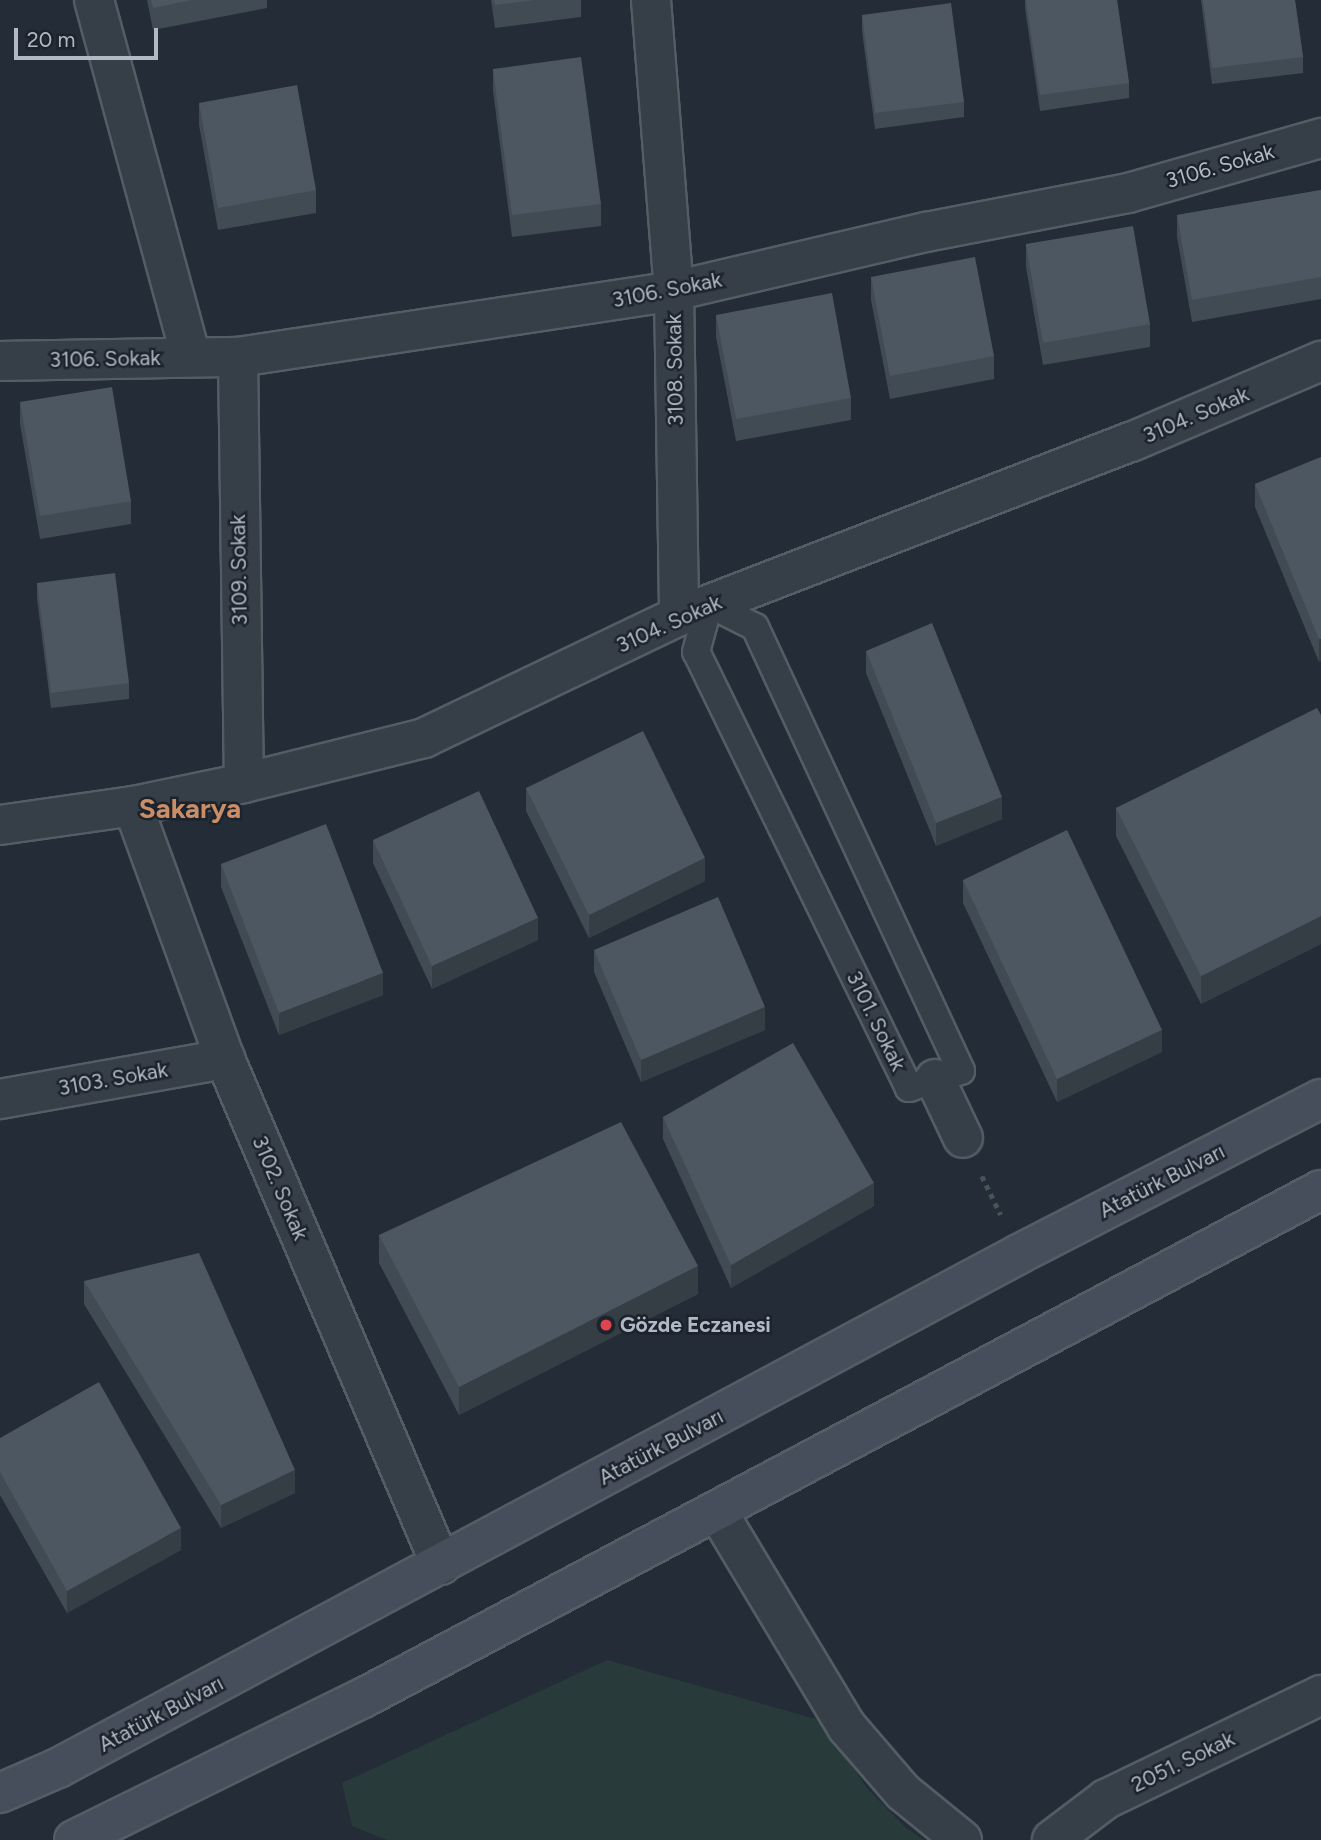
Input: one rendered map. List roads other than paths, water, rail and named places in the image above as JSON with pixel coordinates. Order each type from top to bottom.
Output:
[{"type":"main road","name":"Atatürk Bulvarı","points":[[0,1793],[58,1768],[1019,1254],[1321,1099]]},
{"type":"main road","points":[[74,1840],[363,1698],[1321,1190]]},
{"type":"street","points":[[94,0],[191,356]]},
{"type":"street","name":"3108. Sokak","points":[[652,0],[694,610]]},
{"type":"street","name":"3106. Sokak","points":[[0,361],[238,356],[674,291],[926,232],[1128,193],[1321,138]]},
{"type":"street","name":"3109. Sokak","points":[[238,356],[244,783]]},
{"type":"street","name":"3104. Sokak","points":[[0,825],[133,806],[244,783],[424,738],[694,610],[1131,442],[1321,361]]},
{"type":"street","name":"3102. Sokak","points":[[133,806],[225,1059],[441,1565]]},
{"type":"street","name":"3103. Sokak","points":[[0,1099],[225,1059]]},
{"type":"street","points":[[935,1079],[963,1138]]},
{"type":"street","points":[[717,1511],[847,1727],[904,1792],[962,1840]]},
{"type":"street","name":"2051. Sokak","points":[[1052,1840],[1106,1799],[1321,1695]]},
{"type":"lane","name":"3101. Sokak","points":[[694,610],[755,627],[961,1071],[909,1088],[696,652],[694,610]]},
{"type":"place","name":"Gözde Eczanesi","points":[[606,1325]]},
{"type":"district","name":"Sakarya","points":[[190,808]]}]
